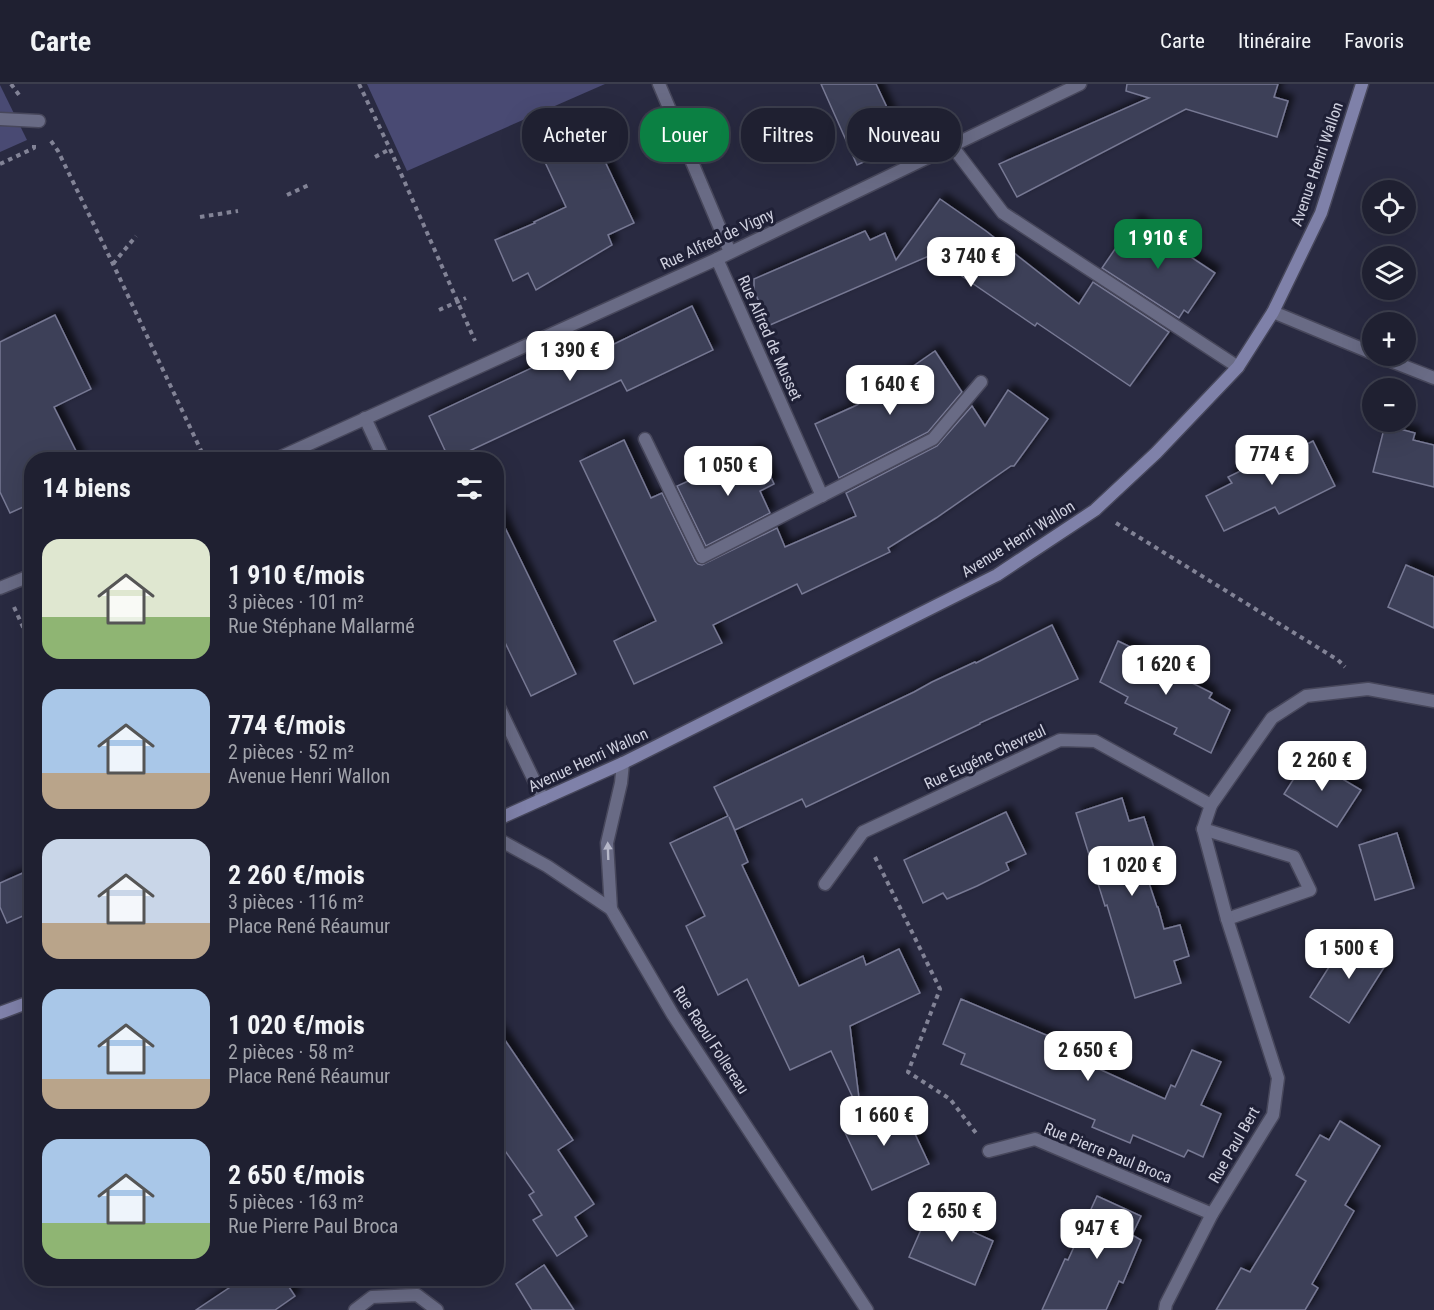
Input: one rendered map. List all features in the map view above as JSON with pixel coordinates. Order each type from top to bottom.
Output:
[{"type":"street","points":[[658,84],[730,252]]},
{"type":"street","name":"Rue Alfred de Vigny","points":[[961,142],[1080,84]]},
{"type":"street","name":"Avenue Henri Wallon","points":[[504,817],[623,763],[997,575],[1095,510],[1156,453],[1238,367],[1273,312],[1321,213],[1362,84]]},
{"type":"street","points":[[0,118],[39,121]]},
{"type":"street","points":[[961,158],[1004,213],[1238,367]]},
{"type":"street","name":"Rue Alfred de Vigny","points":[[291,452],[730,252],[918,162]]},
{"type":"street","name":"Rue Alfred de Musset","points":[[717,258],[822,496]]},
{"type":"street","points":[[1273,312],[1362,349]]},
{"type":"street","points":[[1403,366],[1434,378]]},
{"type":"street","points":[[645,439],[702,557],[933,439],[981,382]]},
{"type":"street","points":[[365,418],[381,452]]},
{"type":"street","points":[[2,587],[24,578]]},
{"type":"street","points":[[1227,919],[1311,890],[1294,857],[1203,830],[1211,805],[1272,718],[1306,696],[1368,689],[1434,701]]},
{"type":"street","points":[[504,717],[543,800]]},
{"type":"street","name":"Rue Eugéne Chevreul","points":[[825,884],[863,832],[1060,740],[1095,741],[1211,805]]},
{"type":"street","name":"Rue Raoul Follereau","points":[[623,763],[621,783],[607,843],[611,909],[673,1015],[867,1310]]},
{"type":"street","name":"Rue Paul Bert","points":[[1165,1310],[1212,1214],[1273,1115],[1278,1078],[1227,919],[1203,830]]},
{"type":"street","points":[[504,842],[547,866],[611,909]]},
{"type":"street","points":[[0,1013],[24,1004]]},
{"type":"street","name":"Rue Pierre Paul Broca","points":[[989,1151],[1035,1139],[1212,1214]]},
{"type":"street","points":[[355,1310],[372,1298],[417,1295],[437,1310]]},
{"type":"path","points":[[11,84],[58,151],[202,452]]},
{"type":"path","points":[[359,84],[485,364]]},
{"type":"path","points":[[375,157],[390,149]]},
{"type":"path","points":[[288,195],[311,184]]},
{"type":"path","points":[[200,217],[238,211]]},
{"type":"path","points":[[113,264],[136,236]]},
{"type":"path","points":[[439,310],[466,298]]},
{"type":"path","points":[[1095,510],[1338,660],[1368,689]]},
{"type":"path","points":[[2,587],[24,631]]},
{"type":"path","points":[[863,832],[940,989],[908,1072],[950,1099],[989,1151]]},
{"type":"shaded area","points":[[367,84],[605,84],[550,108],[522,108],[522,120],[407,171]]},
{"type":"shaded area","points":[[0,85],[27,140],[0,152]]},
{"type":"building","points":[[821,84],[876,84],[887,108],[847,108],[847,142],[835,116],[835,108],[832,108]]},
{"type":"building","points":[[1127,84],[1278,84],[1274,97],[1288,101],[1277,137],[1186,109],[1017,197],[999,164],[1149,98],[1126,91]]},
{"type":"building","points":[[545,162],[605,162],[634,223],[608,235],[612,245],[536,290],[528,273],[513,281],[495,240],[566,207]]},
{"type":"building","points":[[940,199],[986,231],[1079,304],[1093,282],[1169,332],[1130,386],[1037,323],[1035,326],[931,255],[770,325],[754,291],[754,279],[865,231],[870,240],[885,233],[896,260]]},
{"type":"building","points":[[1135,220],[1215,273],[1188,313],[1184,310],[1179,318],[1102,268]]},
{"type":"building","points":[[692,306],[713,350],[627,391],[621,380],[467,452],[446,452],[429,416],[600,336],[606,348]]},
{"type":"building","points":[[55,315],[91,389],[54,407],[76,452],[24,452],[24,507],[10,513],[0,492],[0,342]]},
{"type":"building","points":[[935,351],[962,392],[928,432],[839,478],[815,424],[857,405]]},
{"type":"building","points":[[1008,390],[1048,419],[1014,466],[888,548],[890,552],[802,594],[797,584],[713,625],[722,643],[634,684],[614,641],[656,621],[580,461],[624,440],[651,498],[662,493],[695,561],[702,565],[777,528],[785,547],[856,516],[846,493],[937,446],[972,406],[985,426]]},
{"type":"building","points":[[1383,432],[1411,432],[1415,433],[1413,440],[1434,445],[1434,487],[1373,472]]},
{"type":"building","points":[[1313,441],[1335,486],[1279,514],[1275,507],[1224,531],[1206,496],[1232,483],[1228,477],[1290,447],[1292,452]]},
{"type":"building","points":[[758,450],[774,484],[760,491],[770,513],[706,546],[677,486]]},
{"type":"building","points":[[504,526],[576,674],[531,696],[504,640]]},
{"type":"building","points":[[1406,565],[1434,577],[1434,628],[1388,607]]},
{"type":"building","points":[[1052,625],[1078,679],[980,723],[806,807],[802,799],[735,830],[729,817],[748,862],[742,865],[799,986],[863,956],[866,965],[899,949],[920,993],[850,1026],[859,1098],[854,1100],[831,1051],[790,1070],[747,979],[718,995],[686,926],[705,916],[670,843],[728,816],[714,787]]},
{"type":"building","points":[[1118,641],[1164,663],[1162,668],[1212,693],[1209,698],[1230,710],[1211,753],[1174,734],[1177,728],[1125,703],[1128,697],[1100,682]]},
{"type":"building","points":[[1307,758],[1361,790],[1337,827],[1284,794]]},
{"type":"building","points":[[1122,798],[1129,821],[1144,817],[1154,848],[1139,853],[1164,929],[1180,925],[1189,956],[1174,961],[1181,983],[1135,998],[1076,813]]},
{"type":"building","points":[[1006,812],[1026,854],[1006,863],[1009,870],[977,886],[947,899],[943,893],[923,903],[904,860]]},
{"type":"building","points":[[1397,833],[1414,888],[1375,900],[1359,845]]},
{"type":"building","points":[[24,872],[24,916],[7,923],[0,907],[0,883]]},
{"type":"building","points":[[1348,937],[1388,961],[1349,1023],[1310,997]]},
{"type":"building","points":[[961,999],[1103,1059],[1099,1069],[1165,1099],[1171,1085],[1175,1087],[1192,1050],[1221,1062],[1201,1105],[1221,1114],[1203,1157],[1188,1150],[1184,1157],[1133,1135],[1130,1143],[1092,1127],[1095,1120],[961,1064],[965,1054],[943,1044]]},
{"type":"building","points":[[504,1039],[573,1140],[558,1150],[594,1204],[575,1217],[587,1236],[557,1256],[533,1220],[542,1215],[529,1195],[534,1192],[504,1149]]},
{"type":"building","points":[[884,1105],[894,1126],[908,1119],[929,1164],[872,1190],[841,1124]]},
{"type":"building","points":[[1340,1121],[1380,1146],[1345,1205],[1354,1211],[1312,1284],[1318,1288],[1305,1310],[1216,1310],[1241,1268],[1250,1272],[1306,1181],[1296,1175],[1320,1135],[1329,1140]]},
{"type":"building","points":[[1097,1196],[1141,1216],[1132,1235],[1141,1240],[1123,1283],[1119,1281],[1106,1310],[1042,1310],[1065,1259],[1068,1260]]},
{"type":"building","points":[[934,1200],[979,1219],[973,1232],[993,1241],[975,1285],[909,1257]]},
{"type":"building","points":[[544,1265],[574,1310],[532,1310],[516,1284]]},
{"type":"building","points":[[232,1286],[288,1286],[295,1296],[275,1310],[196,1310]]}]
